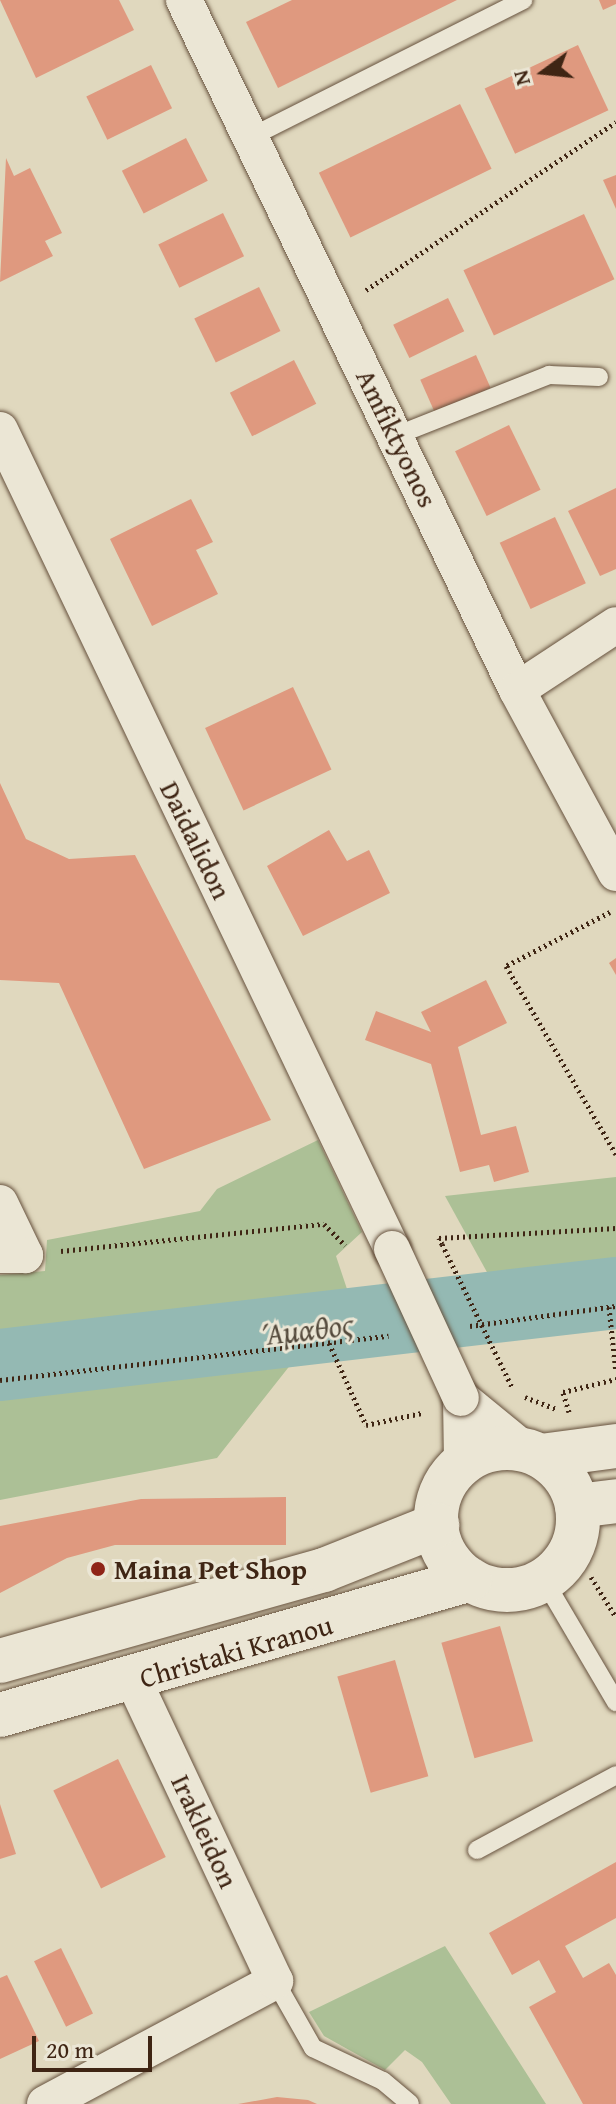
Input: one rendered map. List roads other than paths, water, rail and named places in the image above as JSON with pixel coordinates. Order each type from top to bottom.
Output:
[{"type":"main road","points":[[533,1454],[558,1469],[596,1503],[573,1546],[544,1580],[510,1590],[470,1579],[449,1559],[437,1525],[439,1499],[462,1464],[501,1448],[533,1454],[616,1446]]},
{"type":"main road","name":"Christaki Kranou","points":[[0,1661],[324,1570],[437,1525]]},
{"type":"main road","name":"Christaki Kranou","points":[[0,1715],[134,1681],[470,1579]]},
{"type":"street","name":"Amfiktyonos","points":[[184,0],[517,690],[616,873]]},
{"type":"street","name":"Daidalidon","points":[[0,430],[392,1249],[446,1405]]},
{"type":"street","points":[[517,690],[616,625]]},
{"type":"street","points":[[0,1203],[12,1255]]},
{"type":"street","points":[[446,1405],[533,1454]]},
{"type":"street","points":[[446,1405],[462,1464]]},
{"type":"street","name":"Irakleidon","points":[[134,1681],[275,1981]]},
{"type":"street","points":[[45,2104],[275,1981]]},
{"type":"lane","points":[[251,137],[523,0]]},
{"type":"lane","points":[[395,436],[549,375],[599,377]]},
{"type":"lane","points":[[544,1580],[616,1702]]},
{"type":"lane","points":[[477,1850],[616,1775]]},
{"type":"lane","points":[[275,1981],[313,2048],[383,2081],[410,2104]]},
{"type":"waterway","name":"Άμαθος","points":[[0,1365],[616,1293]]},
{"type":"place","name":"Maina Pet Shop","points":[[98,1569]]}]
